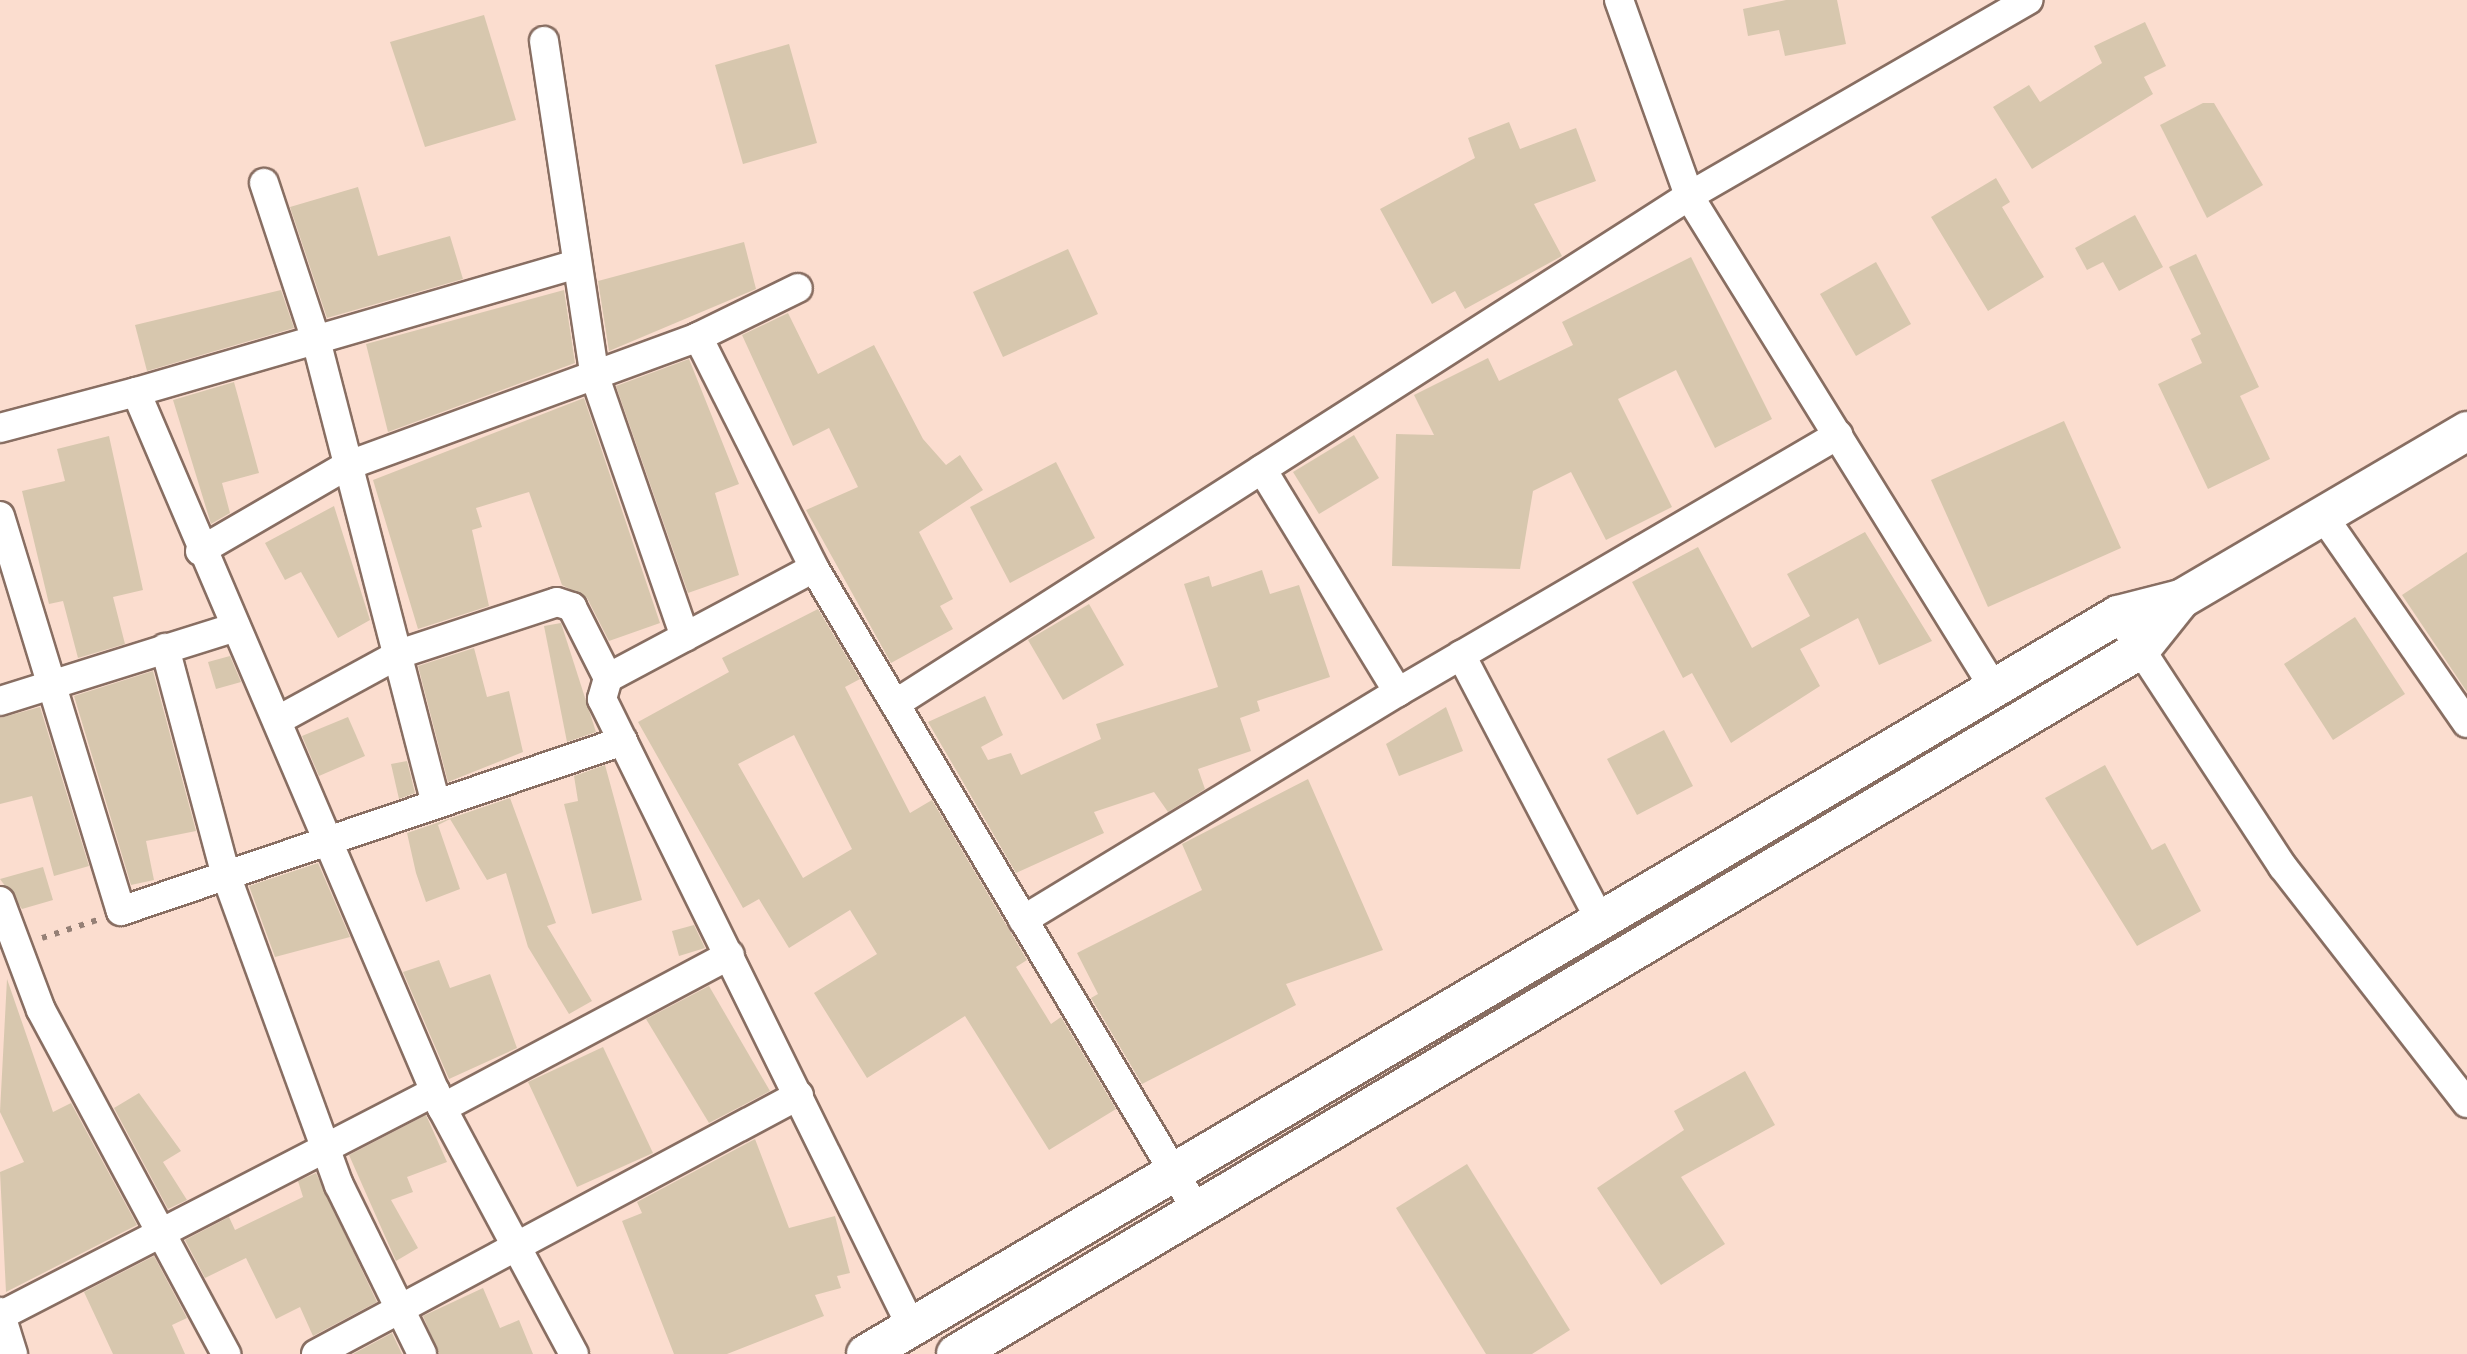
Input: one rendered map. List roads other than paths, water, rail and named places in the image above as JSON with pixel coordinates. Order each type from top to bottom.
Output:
[{"type":"main road","points":[[866,1354],[2118,615],[2181,599],[2467,431]]},
{"type":"main road","points":[[956,1354],[2141,649],[2181,599]]},
{"type":"street","points":[[1619,0],[1689,196],[1994,688]]},
{"type":"street","points":[[895,704],[1689,196],[2028,0]]},
{"type":"street","points":[[544,42],[571,266],[595,377],[685,638]]},
{"type":"street","points":[[264,183],[316,340],[436,804]]},
{"type":"street","points":[[0,428],[571,266]]},
{"type":"street","points":[[200,551],[346,466],[698,337],[798,288]]},
{"type":"street","points":[[698,337],[814,568],[1198,1211]]},
{"type":"street","points":[[136,392],[200,551],[280,719],[439,1100],[574,1354]]},
{"type":"street","points":[[1024,920],[1398,692],[1838,435]]},
{"type":"street","points":[[1262,469],[1398,692]]},
{"type":"street","points":[[0,516],[121,911],[623,741]]},
{"type":"street","points":[[2323,516],[2467,723]]},
{"type":"street","points":[[608,678],[814,568]]},
{"type":"street","points":[[280,719],[399,654],[557,602],[572,607],[608,678],[602,698],[912,1328]]},
{"type":"street","points":[[2118,615],[2283,867],[2467,1103]]},
{"type":"street","points":[[0,700],[48,682],[236,627]]},
{"type":"street","points":[[165,648],[226,874],[324,1144],[422,1354]]},
{"type":"street","points":[[1461,655],[1601,922]]},
{"type":"street","points":[[0,901],[16,947],[226,1354]]},
{"type":"street","points":[[13,1354],[0,1315],[158,1228],[324,1144],[439,1100],[730,955]]},
{"type":"street","points":[[316,1354],[514,1242],[799,1095]]}]
